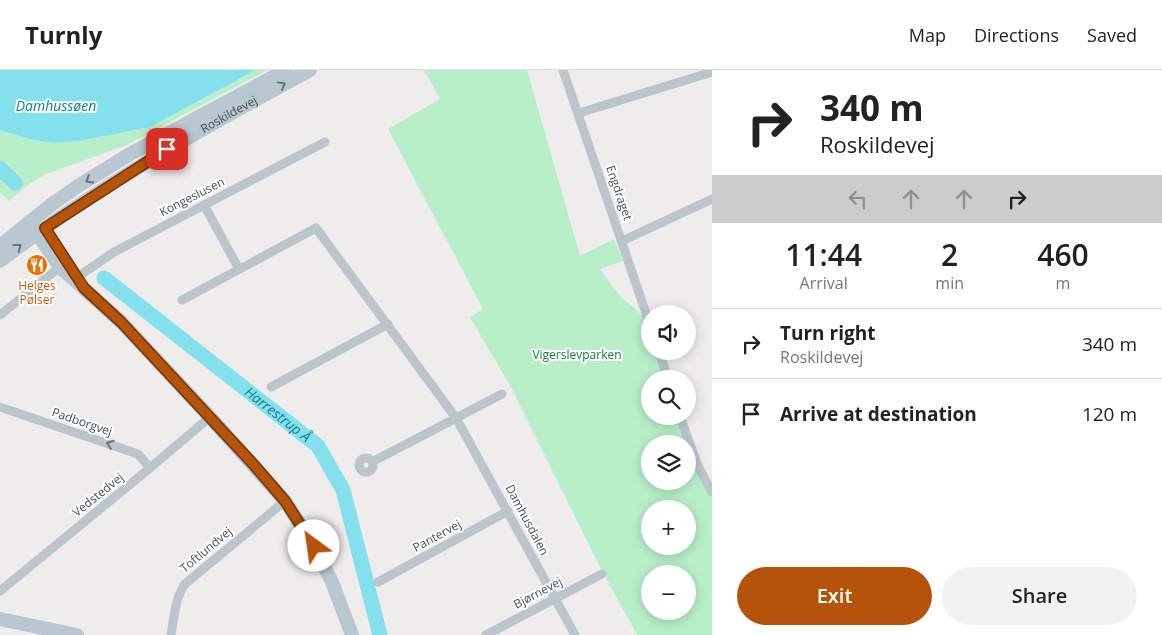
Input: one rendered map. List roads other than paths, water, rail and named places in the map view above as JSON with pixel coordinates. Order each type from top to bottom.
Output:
[{"type":"main road","name":"Roskildevej","points":[[0,261],[37,228],[71,191],[130,154],[286,70]]},
{"type":"main road","name":"Roskildevej","points":[[0,246],[37,228],[162,152],[310,70]]},
{"type":"main road","points":[[37,228],[60,266],[121,322],[285,501],[314,546],[332,582],[352,635]]},
{"type":"main road","points":[[37,228],[78,281]]},
{"type":"main road","points":[[0,619],[78,635]]},
{"type":"street","name":"Engdraget","points":[[564,70],[643,305]]},
{"type":"street","points":[[579,113],[712,72]]},
{"type":"street","name":"Kongeslusen","points":[[78,281],[114,252],[325,142]]},
{"type":"street","points":[[622,241],[712,199]]},
{"type":"street","points":[[204,205],[239,269]]},
{"type":"street","name":"Damhusdalen","points":[[182,300],[316,228],[456,418],[575,635]]},
{"type":"street","points":[[0,315],[60,266]]},
{"type":"street","points":[[271,387],[388,324]]},
{"type":"street","points":[[372,462],[502,394]]},
{"type":"street","name":"Padborgvej","points":[[0,407],[138,454],[150,468]]},
{"type":"street","name":"Vedstedvej","points":[[0,591],[210,417]]},
{"type":"street","points":[[683,425],[697,464],[712,492]]},
{"type":"street","name":"Toftlundvej","points":[[171,635],[178,600],[185,584],[285,501]]},
{"type":"street","name":"Pantervej","points":[[378,582],[508,511]]},
{"type":"street","name":"Bjørnevej","points":[[486,635],[602,574]]},
{"type":"water","name":"Damhussøen","points":[[0,70],[256,70],[150,127],[79,141],[53,143],[33,140],[0,130]]},
{"type":"waterway","name":"Harrestrup Å","points":[[0,168],[15,183]]},
{"type":"waterway","name":"Harrestrup Å","points":[[104,278],[318,446],[343,490],[380,635]]},
{"type":"place","name":"Helges Pølser","points":[[37,265]]},
{"type":"park label","name":"Vigerslevparken","points":[[577,355]]}]
